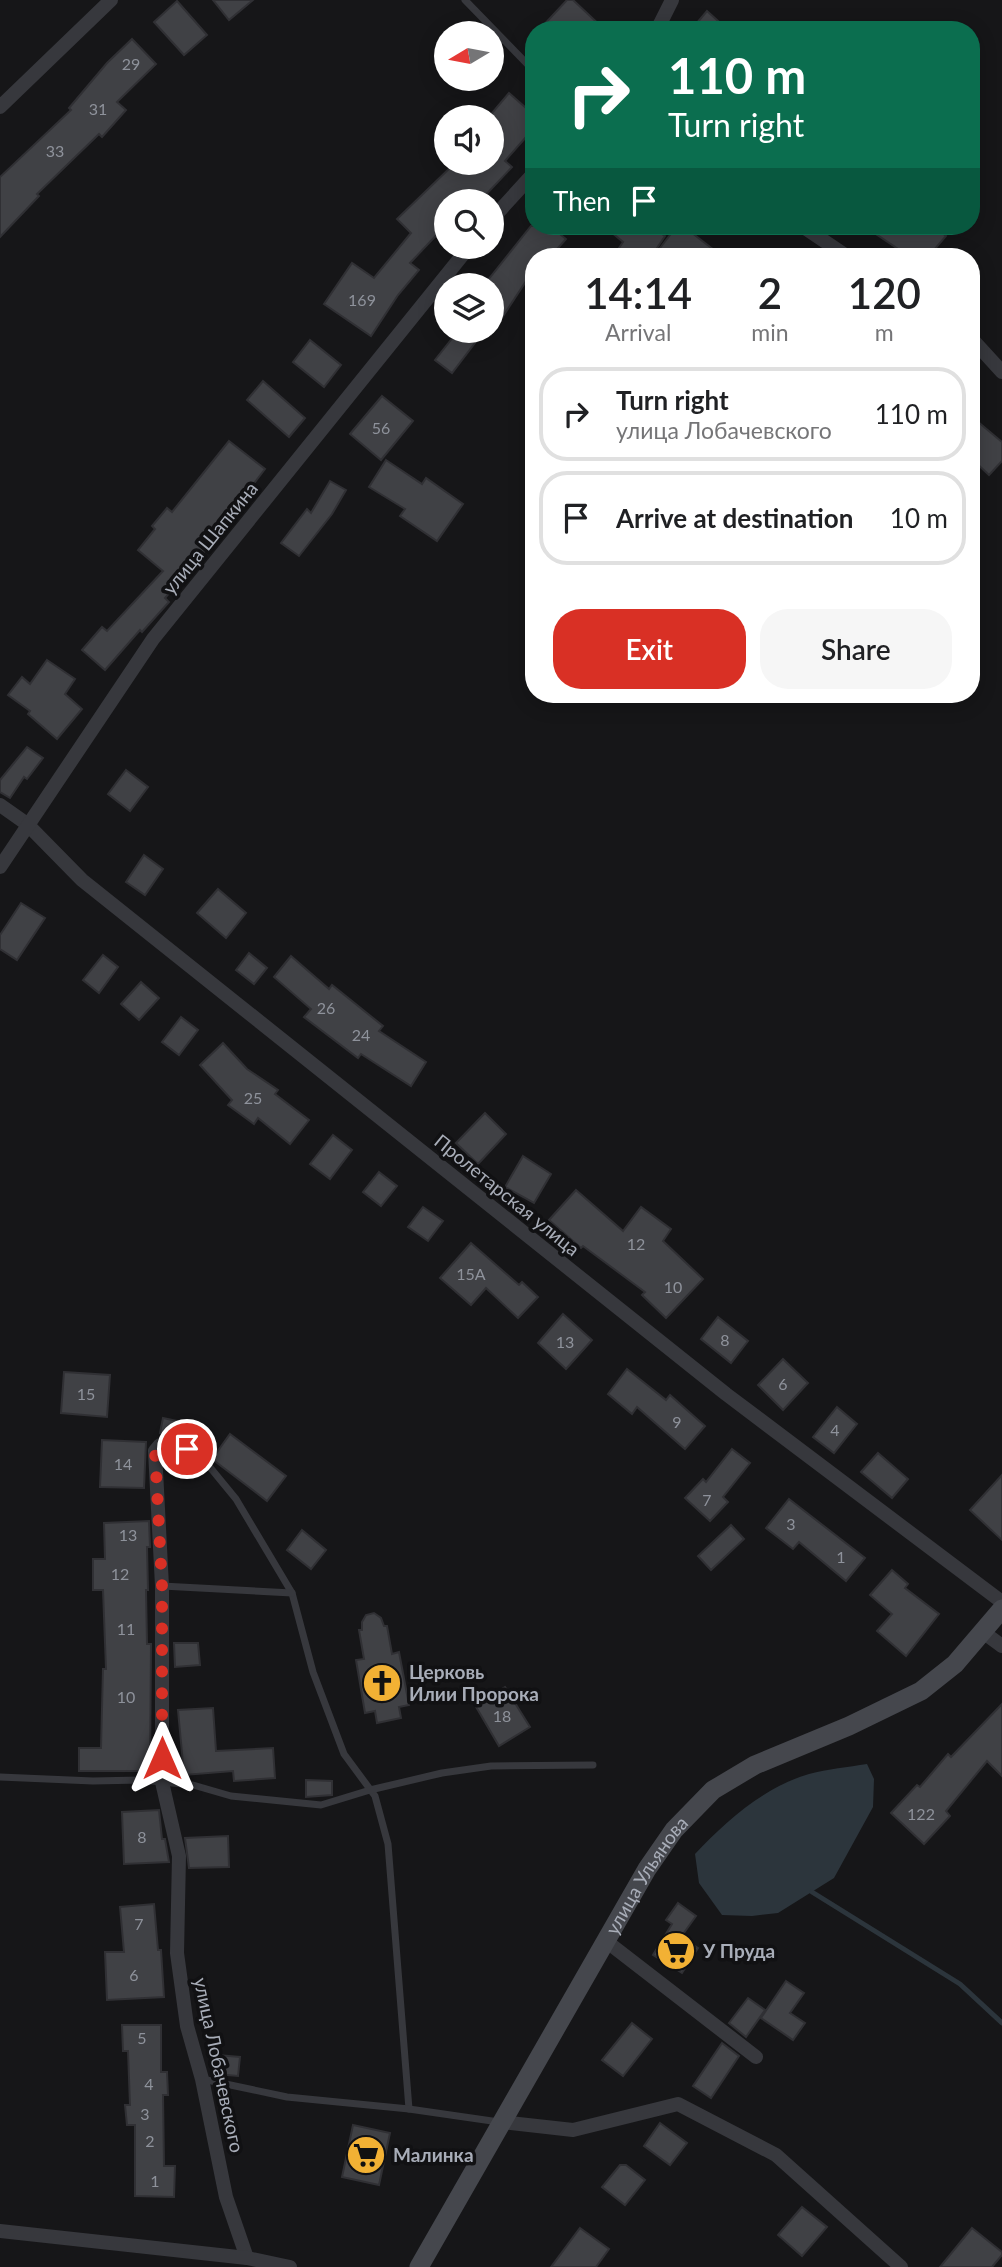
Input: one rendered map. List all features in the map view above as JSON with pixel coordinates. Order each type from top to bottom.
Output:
[{"type":"main road","name":"улица Ульянова","points":[[419,2267],[647,1869],[674,1830],[713,1790],[755,1765],[849,1726],[921,1691],[955,1664],[1002,1609]]},
{"type":"street","points":[[0,107],[111,0]]},
{"type":"street","points":[[662,21],[672,0]]},
{"type":"street","points":[[504,206],[525,183]]},
{"type":"street","points":[[815,235],[835,248]]},
{"type":"street","name":"улица Шапкина","points":[[0,867],[153,639],[459,259]]},
{"type":"street","points":[[980,348],[1002,372]]},
{"type":"street","name":"Пролетарская улица","points":[[0,805],[27,824],[93,889],[726,1394],[1002,1602]]},
{"type":"street","name":"улица Лобачевского","points":[[187,1449],[160,1445],[155,1451],[162,1586],[162,1782],[179,1856],[179,1965],[187,2026],[202,2079],[226,2197],[247,2258]]},
{"type":"street","points":[[983,1632],[1002,1646]]},
{"type":"street","points":[[606,1941],[756,2057]]},
{"type":"street","points":[[502,2122],[573,2130],[678,2104],[776,2155],[901,2267]]},
{"type":"street","points":[[0,2231],[247,2258],[290,2267]]},
{"type":"lane","points":[[466,0],[525,62]]},
{"type":"lane","points":[[187,1449],[204,1460],[236,1499],[292,1593],[313,1672],[344,1754],[375,1796],[388,1844],[409,2109]]},
{"type":"lane","points":[[162,1586],[292,1593]]},
{"type":"lane","points":[[0,1777],[141,1780],[193,1784],[231,1796],[321,1805],[442,1773],[491,1766],[593,1765]]},
{"type":"lane","points":[[202,2079],[287,2097],[409,2109],[502,2122]]},
{"type":"shaded area","points":[[867,1764],[874,1779],[873,1807],[834,1878],[778,1913],[722,1915],[699,1883],[695,1854],[733,1818],[777,1787],[809,1774]]},
{"type":"building","points":[[213,0],[253,0],[229,20]]},
{"type":"building","points":[[567,0],[573,0],[595,21],[547,21]]},
{"type":"building","points":[[177,1],[207,35],[184,55],[154,22]]},
{"type":"building","points":[[707,11],[718,21],[699,21]]},
{"type":"building","points":[[132,39],[156,64],[117,102],[126,110],[102,137],[99,134],[37,194],[39,196],[0,237],[0,177],[71,110],[69,108],[107,63]]},
{"type":"building","points":[[509,93],[525,107],[525,138],[505,161],[512,167],[491,189],[434,189],[434,238],[410,263],[419,270],[398,295],[371,336],[324,304],[352,263],[374,278],[411,233],[397,219],[443,175],[504,175],[504,105],[499,105]]},
{"type":"building","points":[[525,234],[561,235],[566,239],[558,248],[525,248],[525,283],[504,315],[504,273],[494,273]]},
{"type":"building","points":[[615,235],[665,236],[657,248],[619,248],[623,242]]},
{"type":"building","points":[[670,235],[695,235],[711,248],[660,248]]},
{"type":"building","points":[[877,235],[946,236],[936,248],[897,248]]},
{"type":"building","points":[[310,340],[341,365],[324,387],[293,362]]},
{"type":"building","points":[[448,343],[475,343],[452,373],[435,360]]},
{"type":"building","points":[[263,381],[305,418],[289,437],[247,400]]},
{"type":"building","points":[[382,396],[413,421],[381,460],[350,434]]},
{"type":"building","points":[[980,424],[1002,442],[1002,461],[989,475],[980,466]]},
{"type":"building","points":[[229,441],[265,469],[208,543],[210,545],[165,598],[169,602],[105,670],[82,650],[102,627],[107,631],[163,571],[138,550],[155,529],[152,526],[167,508],[172,512]]},
{"type":"building","points":[[386,460],[422,484],[426,478],[463,504],[437,541],[400,516],[405,509],[369,487]]},
{"type":"building","points":[[330,481],[346,490],[332,514],[299,556],[281,543],[307,509],[311,513]]},
{"type":"building","points":[[47,660],[75,679],[65,694],[82,709],[57,739],[28,714],[30,711],[8,695],[22,677],[30,684]]},
{"type":"building","points":[[27,747],[43,758],[27,779],[24,777],[10,798],[0,792],[0,780]]},
{"type":"building","points":[[126,770],[148,787],[130,811],[108,794]]},
{"type":"building","points":[[144,855],[163,869],[145,895],[126,882]]},
{"type":"building","points":[[218,889],[246,913],[226,938],[197,913]]},
{"type":"building","points":[[21,903],[45,918],[17,960],[0,949],[0,935]]},
{"type":"building","points":[[249,953],[267,968],[254,984],[236,970]]},
{"type":"building","points":[[103,955],[118,967],[99,993],[83,980]]},
{"type":"building","points":[[291,956],[329,989],[332,985],[383,1026],[379,1031],[426,1062],[411,1086],[361,1054],[358,1058],[304,1017],[311,1009],[274,977]]},
{"type":"building","points":[[141,982],[159,998],[139,1020],[121,1004]]},
{"type":"building","points":[[181,1017],[198,1030],[179,1055],[162,1042]]},
{"type":"building","points":[[223,1043],[247,1069],[278,1090],[275,1094],[309,1120],[290,1144],[258,1118],[254,1124],[228,1105],[232,1100],[200,1065]]},
{"type":"building","points":[[485,1113],[506,1134],[478,1164],[456,1143]]},
{"type":"building","points":[[333,1135],[352,1150],[330,1179],[310,1164]]},
{"type":"building","points":[[523,1156],[551,1174],[534,1203],[505,1187]]},
{"type":"building","points":[[379,1172],[397,1186],[381,1206],[363,1192]]},
{"type":"building","points":[[576,1190],[623,1231],[641,1207],[671,1229],[663,1241],[703,1279],[666,1318],[642,1295],[645,1292],[583,1246],[581,1248],[549,1220]]},
{"type":"building","points":[[423,1207],[443,1221],[428,1241],[408,1227]]},
{"type":"building","points":[[471,1243],[519,1285],[522,1282],[538,1297],[518,1318],[486,1288],[471,1305],[440,1278]]},
{"type":"building","points":[[563,1314],[592,1340],[566,1369],[538,1343]]},
{"type":"building","points":[[718,1317],[748,1341],[731,1363],[701,1339]]},
{"type":"building","points":[[783,1359],[808,1383],[783,1410],[758,1385]]},
{"type":"building","points":[[627,1369],[666,1400],[670,1395],[705,1426],[685,1449],[637,1407],[632,1414],[608,1394]]},
{"type":"building","points":[[64,1372],[110,1375],[107,1417],[61,1413]]},
{"type":"building","points":[[837,1407],[857,1424],[834,1453],[813,1437]]},
{"type":"building","points":[[163,1418],[182,1422],[179,1437],[160,1433]]},
{"type":"building","points":[[230,1434],[286,1476],[267,1501],[212,1459]]},
{"type":"building","points":[[102,1440],[146,1442],[144,1488],[100,1487]]},
{"type":"building","points":[[732,1449],[750,1463],[723,1497],[728,1502],[710,1521],[685,1498],[703,1479],[706,1482]]},
{"type":"building","points":[[878,1453],[908,1479],[892,1498],[861,1472]]},
{"type":"building","points":[[1002,1475],[1002,1540],[970,1510]]},
{"type":"building","points":[[789,1499],[865,1558],[846,1581],[799,1542],[793,1549],[766,1528]]},
{"type":"building","points":[[149,1521],[150,1547],[147,1547],[146,1590],[147,1644],[151,1644],[150,1771],[79,1771],[79,1748],[101,1748],[103,1669],[106,1669],[103,1590],[93,1590],[93,1559],[105,1559],[104,1523]]},
{"type":"building","points":[[731,1525],[744,1539],[711,1570],[698,1556]]},
{"type":"building","points":[[302,1530],[326,1550],[311,1569],[287,1550]]},
{"type":"building","points":[[892,1570],[908,1584],[905,1588],[939,1614],[906,1656],[877,1631],[892,1614],[870,1595]]},
{"type":"building","name":"Церковь Илии Пророка","points":[[374,1613],[381,1618],[384,1626],[387,1626],[392,1654],[399,1652],[409,1705],[399,1707],[401,1718],[377,1723],[375,1711],[365,1713],[356,1660],[364,1659],[359,1630],[362,1630],[362,1622],[366,1615]]},
{"type":"building","points":[[174,1643],[198,1643],[200,1665],[175,1667]]},
{"type":"building","points":[[505,1687],[530,1727],[499,1746],[475,1705]]},
{"type":"building","points":[[1002,1704],[1002,1776],[987,1761],[946,1811],[950,1816],[924,1844],[891,1813],[917,1785],[920,1787],[948,1754],[951,1757]]},
{"type":"building","points":[[213,1708],[216,1751],[273,1748],[275,1778],[234,1781],[233,1771],[184,1775],[178,1710]]},
{"type":"building","points":[[306,1780],[332,1781],[332,1795],[306,1797]]},
{"type":"building","points":[[159,1810],[162,1839],[165,1839],[169,1862],[124,1864],[122,1812]]},
{"type":"building","points":[[228,1836],[229,1867],[189,1868],[185,1838]]},
{"type":"building","name":"У Пруда","points":[[678,1903],[696,1916],[681,1937],[698,1948],[682,1973],[653,1955],[672,1924],[666,1920]]},
{"type":"building","points":[[154,1904],[164,1997],[107,2000],[105,1952],[124,1952],[120,1907]]},
{"type":"building","points":[[786,1981],[804,1993],[790,2013],[805,2023],[793,2040],[761,2018]]},
{"type":"building","points":[[748,1998],[765,2010],[746,2037],[729,2023]]},
{"type":"building","points":[[632,2023],[652,2039],[623,2076],[602,2060]]},
{"type":"building","points":[[122,2025],[161,2025],[161,2072],[167,2072],[168,2095],[163,2095],[164,2166],[175,2166],[174,2197],[135,2196],[135,2125],[127,2125],[125,2105],[130,2105],[128,2051],[123,2051]]},
{"type":"building","points":[[722,2043],[739,2056],[711,2098],[693,2086]]},
{"type":"building","points":[[217,2055],[240,2057],[238,2076],[216,2074]]},
{"type":"building","points":[[660,2123],[687,2143],[670,2165],[644,2146]]},
{"type":"building","name":"Малинка","points":[[353,2125],[390,2133],[379,2185],[342,2177]]},
{"type":"building","points":[[620,2165],[626,2165],[645,2180],[625,2205],[602,2187]]},
{"type":"building","points":[[802,2207],[827,2227],[802,2256],[778,2235]]},
{"type":"building","points":[[580,2228],[609,2249],[596,2267],[551,2267]]},
{"type":"building","points":[[972,2228],[1002,2252],[1002,2255],[992,2267],[940,2267]]},
{"type":"waterway","points":[[812,1892],[960,1984],[1002,2023]]},
{"type":"place","name":"Церковь Илии Пророка","points":[[382,1683]]},
{"type":"place","name":"У Пруда","points":[[676,1951]]},
{"type":"place","name":"Малинка","points":[[366,2155]]},
{"type":"route","points":[[162,1758],[162,1586],[155,1451],[160,1445],[187,1449]]}]
